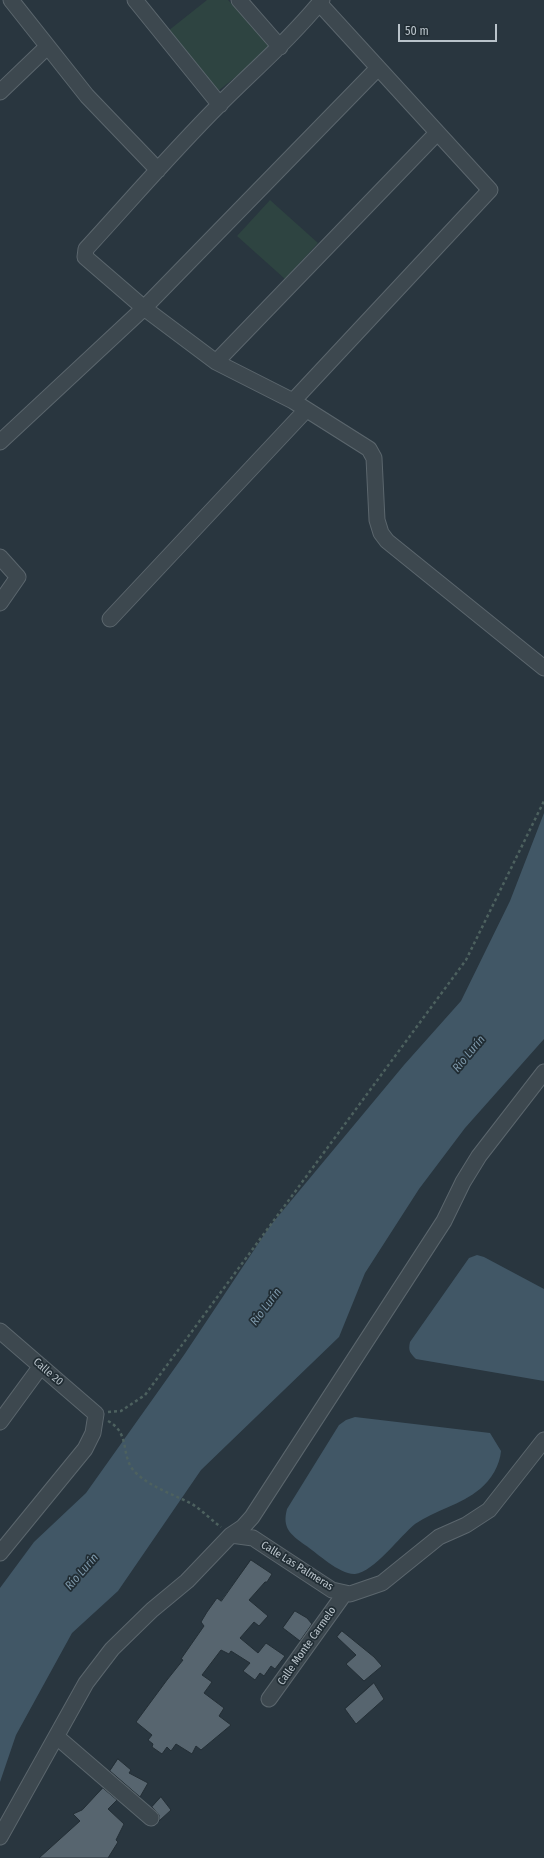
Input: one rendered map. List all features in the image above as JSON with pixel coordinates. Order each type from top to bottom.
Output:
[{"type":"street","points":[[11,0],[47,48],[87,96],[158,170]]},
{"type":"street","points":[[135,0],[220,104]]},
{"type":"street","points":[[240,0],[280,47]]},
{"type":"street","points":[[293,401],[489,193],[490,188],[378,68],[321,1],[280,47],[220,104],[158,170],[86,249],[84,254],[87,259],[144,308],[216,362],[293,401],[370,449],[372,452],[377,520],[381,533],[387,540],[544,668]]},
{"type":"street","points":[[0,92],[47,48]]},
{"type":"street","points":[[0,442],[144,308],[378,68]]},
{"type":"street","points":[[216,362],[437,132]]},
{"type":"street","points":[[110,619],[306,410]]},
{"type":"street","points":[[0,557],[18,577],[0,603]]},
{"type":"street","points":[[0,1837],[86,1683],[112,1648],[152,1610],[187,1581],[231,1535],[243,1527],[252,1517],[444,1222],[463,1182],[479,1156],[544,1072]]},
{"type":"street","name":"Calle 20","points":[[0,1331],[96,1414]]},
{"type":"street","points":[[0,1422],[41,1366]]},
{"type":"street","points":[[0,1553],[85,1449],[94,1433],[96,1414]]},
{"type":"street","name":"Calle Las Palmeras","points":[[231,1535],[252,1538],[332,1590],[350,1594],[382,1583],[439,1537],[466,1526],[489,1510],[544,1440]]},
{"type":"street","name":"Calle Monte Carmelo","points":[[269,1699],[344,1593]]},
{"type":"street","points":[[57,1737],[151,1818]]},
{"type":"path","points":[[96,1414],[121,1411],[145,1395],[466,960],[544,801]]},
{"type":"path","points":[[96,1414],[116,1425],[124,1438],[127,1458],[135,1472],[156,1487],[193,1504],[231,1535]]},
{"type":"green space","points":[[207,0],[228,0],[273,47],[218,91],[168,31]]},
{"type":"green space","points":[[270,200],[318,243],[285,279],[237,236]]},
{"type":"water","name":"Río Lurín","points":[[544,813],[544,1039],[465,1128],[419,1189],[365,1273],[339,1337],[201,1470],[118,1591],[72,1633],[16,1735],[0,1782],[0,1588],[34,1542],[86,1493],[184,1355],[270,1226],[404,1065],[461,1001],[510,901]]},
{"type":"water","points":[[477,1255],[484,1257],[544,1289],[544,1381],[416,1359],[410,1352],[410,1342],[469,1258]]},
{"type":"water","points":[[355,1417],[490,1433],[501,1451],[499,1462],[494,1472],[488,1481],[473,1495],[415,1524],[370,1567],[355,1574],[343,1571],[329,1563],[291,1534],[288,1530],[286,1516],[287,1509],[339,1425],[346,1420]]},
{"type":"building","points":[[251,1560],[272,1574],[267,1582],[265,1582],[249,1600],[268,1616],[259,1626],[254,1622],[240,1638],[258,1653],[266,1643],[285,1656],[275,1669],[271,1666],[264,1676],[260,1673],[255,1680],[243,1671],[250,1663],[231,1651],[229,1654],[221,1650],[202,1675],[212,1682],[204,1693],[224,1708],[219,1716],[231,1725],[201,1750],[196,1746],[192,1754],[176,1744],[171,1751],[167,1747],[162,1754],[152,1747],[153,1744],[148,1740],[152,1735],[136,1722],[183,1660],[181,1659],[204,1626],[201,1622],[207,1612],[217,1598],[221,1601]]},
{"type":"building","points":[[295,1611],[307,1618],[312,1624],[300,1641],[283,1628]]},
{"type":"building","points":[[342,1631],[374,1657],[382,1666],[364,1681],[346,1664],[356,1655],[337,1637]]},
{"type":"building","points":[[374,1683],[384,1699],[356,1724],[345,1709]]},
{"type":"building","points":[[118,1759],[131,1770],[129,1773],[148,1783],[140,1797],[110,1771]]},
{"type":"building","points":[[103,1788],[117,1800],[108,1809],[124,1824],[116,1840],[118,1842],[108,1858],[39,1858],[80,1821],[73,1814],[82,1810]]},
{"type":"building","points":[[161,1797],[171,1810],[159,1821],[159,1815],[152,1807]]}]
